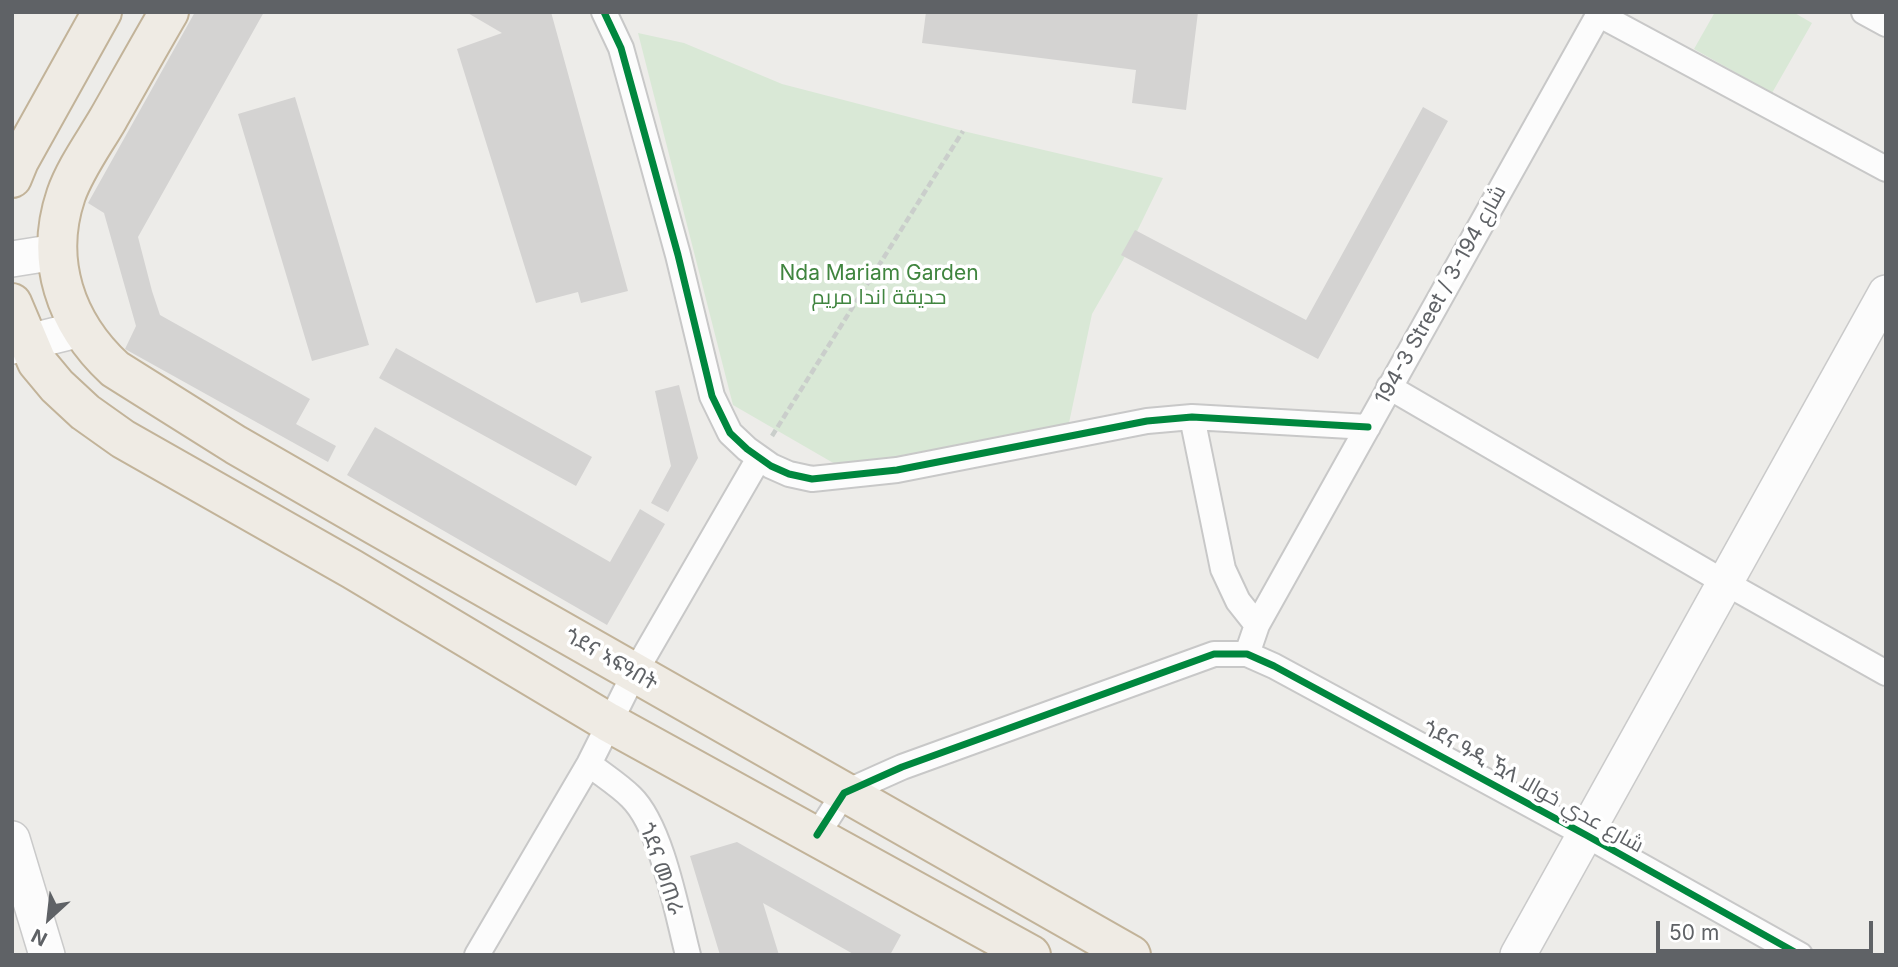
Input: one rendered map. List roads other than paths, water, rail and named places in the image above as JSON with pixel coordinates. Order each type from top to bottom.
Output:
[{"type":"highway","points":[[90,341],[64,290],[56,251],[58,229],[67,193],[169,12]]},
{"type":"highway","points":[[12,178],[97,20],[144,56]]},
{"type":"highway","points":[[12,303],[20,344],[57,386],[85,412],[123,439],[352,569],[608,722],[1017,947],[1027,896]]},
{"type":"highway","name":"ጎደና ኣፍዓበት","points":[[90,341],[115,369],[203,424],[634,674],[1130,955]]},
{"type":"highway","points":[[352,569],[375,525]]},
{"type":"street","points":[[604,12],[624,61],[678,255],[712,396],[730,433],[759,458],[789,474],[812,479],[897,470],[1147,421],[1192,417],[1368,427]]},
{"type":"street","points":[[1864,12],[1886,24]]},
{"type":"street","points":[[1599,13],[1886,169]]},
{"type":"street","name":"194-3 Street / شارع 194-3","points":[[1247,654],[1257,625],[1599,13]]},
{"type":"street","points":[[12,259],[56,251]]},
{"type":"street","points":[[1518,955],[1886,293]]},
{"type":"street","points":[[20,344],[90,341]]},
{"type":"street","points":[[1389,387],[1886,673]]},
{"type":"street","points":[[1192,417],[1223,569],[1238,601],[1257,625]]},
{"type":"street","points":[[477,955],[589,764],[634,674],[759,458]]},
{"type":"street","points":[[817,835],[844,793],[902,767],[1214,654],[1247,654]]},
{"type":"street","name":"ጎደና ዓዲ ዃላ شارع عدي خوالا","points":[[1247,654],[1274,666],[1586,835],[1800,955]]},
{"type":"street","name":"ጎደና መጠራ","points":[[589,764],[633,798],[644,815],[657,843],[688,955]]},
{"type":"street","points":[[14,852],[47,955]]},
{"type":"park label","name":"Nda Mariam Garden حديقة اندا مريم","points":[[879,286]]}]
